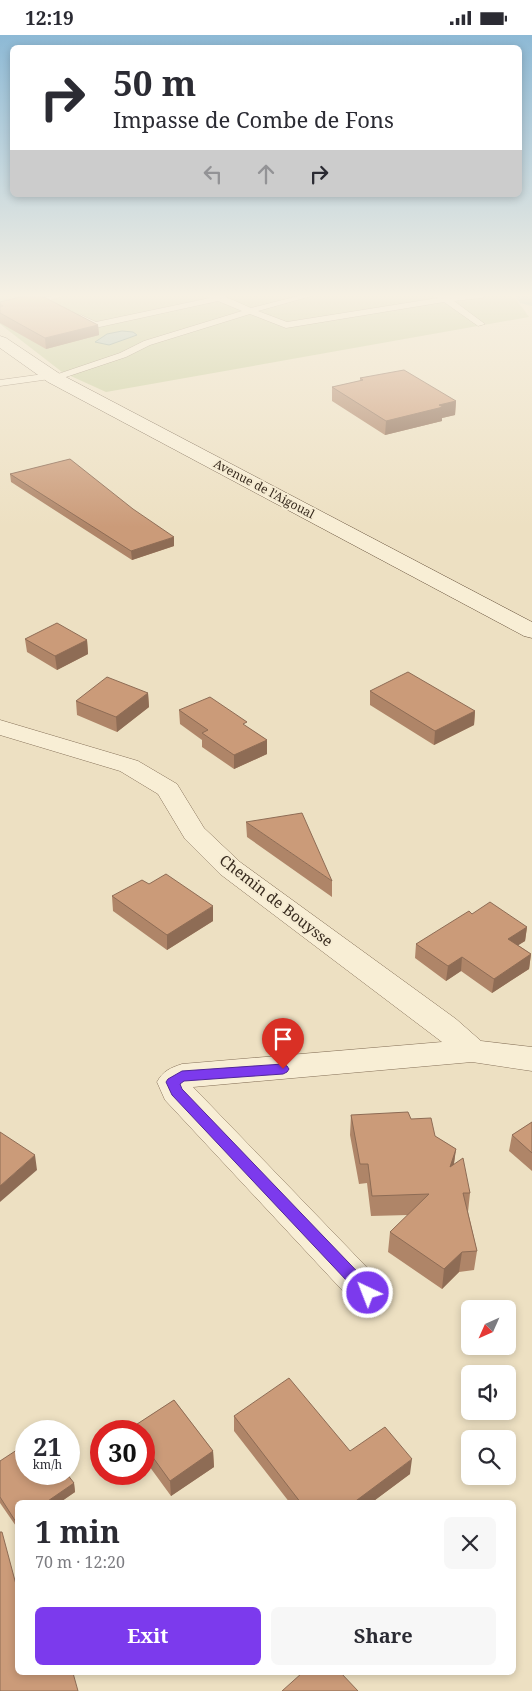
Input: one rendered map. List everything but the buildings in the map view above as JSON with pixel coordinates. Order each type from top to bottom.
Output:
[{"type":"street","name":"Avenue de l'Aigoual","points":[[45,372],[532,631]]},
{"type":"street","name":"Chemin de Bouysse","points":[[0,727],[129,766],[168,789],[194,833],[230,868],[444,1027],[472,1051]]},
{"type":"street","points":[[368,1293],[176,1091],[173,1082],[182,1076],[266,1071],[367,1059],[472,1051],[532,1059]]},
{"type":"lane","points":[[0,383],[52,377],[67,372]]},
{"type":"green space","points":[[63,372],[217,372],[106,392]]},
{"type":"route","points":[[283,1069],[182,1076],[173,1082],[176,1091],[368,1293]]}]
